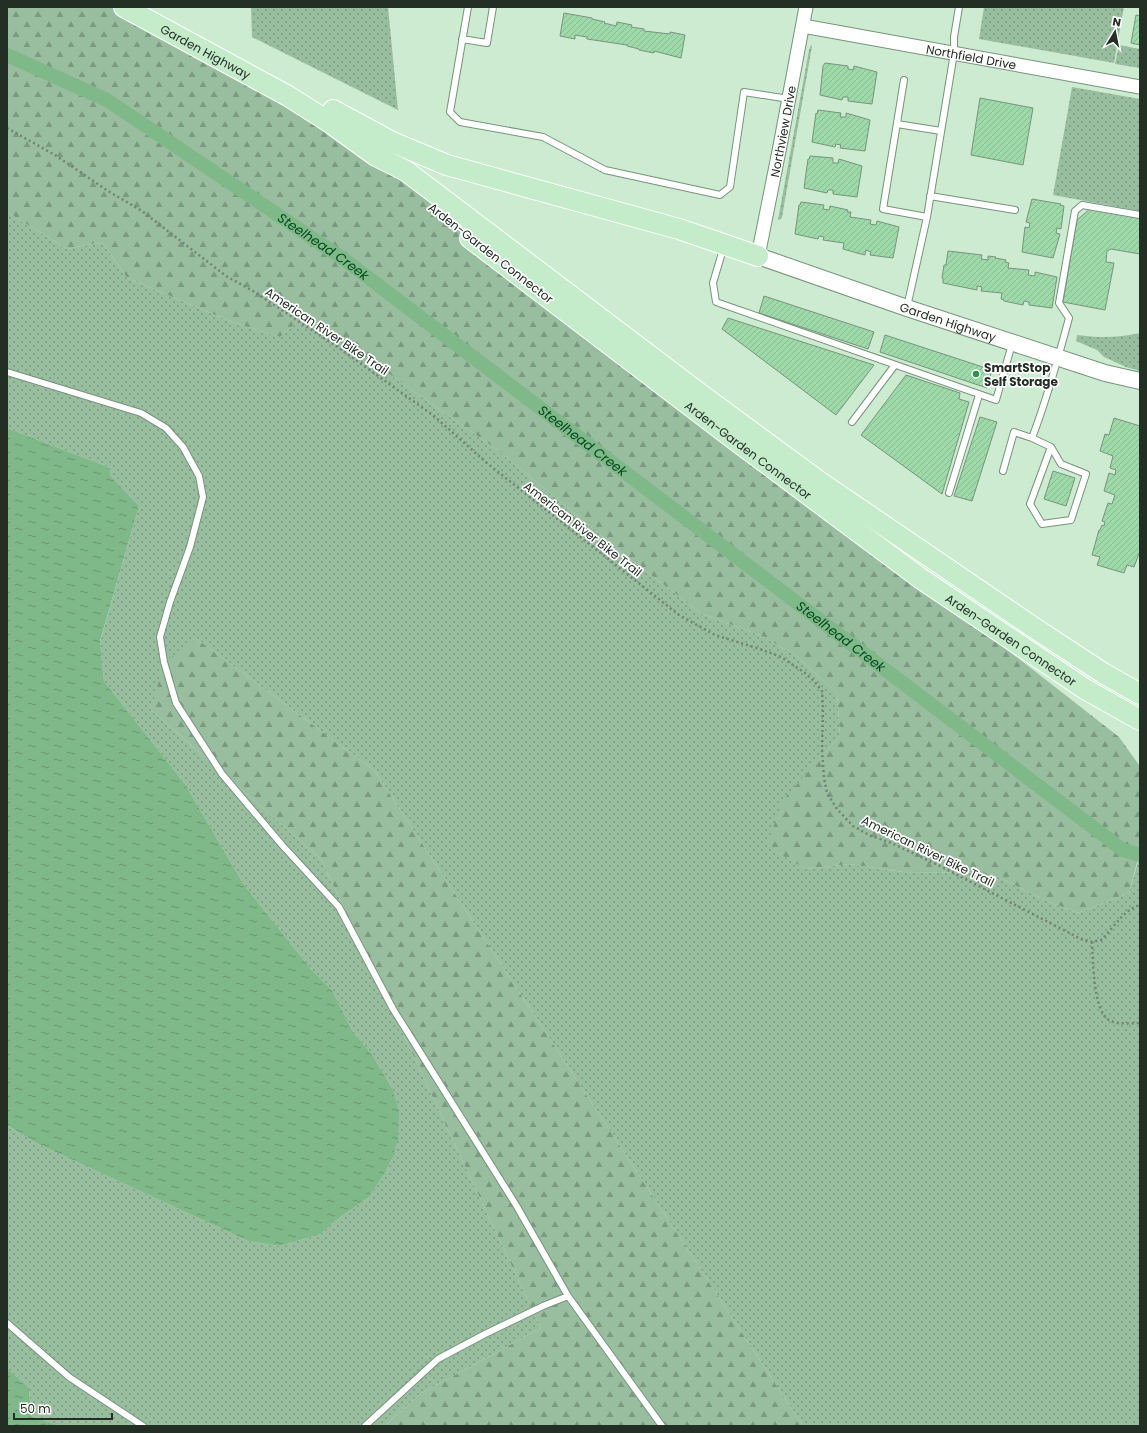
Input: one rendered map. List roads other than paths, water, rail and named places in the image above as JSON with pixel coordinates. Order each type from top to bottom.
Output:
[{"type":"main road","name":"Garden Highway","points":[[124,7],[288,96]]},
{"type":"main road","name":"Arden-Garden Connector","points":[[288,96],[344,132],[376,156],[406,171],[699,393],[820,482],[1039,631],[1103,673],[1140,694]]},
{"type":"main road","points":[[288,96],[329,108],[392,142],[447,165],[679,229],[758,256]]},
{"type":"main road","name":"Arden-Garden Connector","points":[[376,156],[394,179],[691,407],[855,530],[938,590],[1037,657],[1085,689],[1140,720]]},
{"type":"street","name":"Northview Drive","points":[[758,256],[806,7]]},
{"type":"street","name":"Northfield Drive","points":[[803,26],[1140,87]]},
{"type":"street","name":"Garden Highway","points":[[758,256],[906,308],[1105,372],[1140,381]]},
{"type":"lane","points":[[468,7],[450,112],[460,122],[543,137],[605,170],[720,195],[730,187],[744,92],[789,99]]},
{"type":"lane","points":[[462,39],[487,43],[493,7]]},
{"type":"lane","points":[[906,308],[927,217],[954,53],[954,37],[959,7]]},
{"type":"lane","points":[[904,80],[882,209],[927,217]]},
{"type":"lane","points":[[897,124],[941,131]]},
{"type":"lane","points":[[930,196],[1015,210]]},
{"type":"lane","points":[[1032,438],[1059,357],[1069,318],[1059,303],[1075,212],[1082,204],[1140,215]]},
{"type":"lane","points":[[725,244],[713,283],[716,302],[980,395],[996,400],[1012,342]]},
{"type":"lane","points":[[852,422],[894,365]]},
{"type":"lane","points":[[7,372],[141,413],[166,428],[183,447],[199,476],[203,497],[190,547],[170,602],[160,637],[164,662],[176,703],[222,774],[282,846],[339,907],[393,1009],[516,1205],[568,1296],[662,1426]]},
{"type":"lane","points":[[949,493],[980,395]]},
{"type":"lane","points":[[1004,471],[1014,432],[1032,438],[1051,447],[1061,464],[1086,474],[1071,520],[1042,524],[1030,504],[1051,447]]},
{"type":"lane","points":[[365,1426],[438,1359],[491,1331],[543,1306],[568,1296]]},
{"type":"lane","points":[[7,1323],[69,1377],[143,1426]]},
{"type":"water","points":[[7,428],[111,468],[110,475],[139,506],[100,641],[104,681],[185,784],[244,885],[311,969],[332,990],[352,1030],[373,1056],[392,1088],[399,1112],[398,1139],[392,1159],[385,1173],[369,1197],[335,1221],[321,1234],[280,1246],[248,1241],[36,1143],[7,1125]]},
{"type":"water","points":[[7,1368],[29,1388],[31,1416],[61,1426],[7,1426]]},
{"type":"waterway","name":"Steelhead Creek","points":[[7,55],[107,100],[345,260],[1123,850],[1140,855]]},
{"type":"place","name":"SmartStop Self Storage","points":[[976,374]]}]
